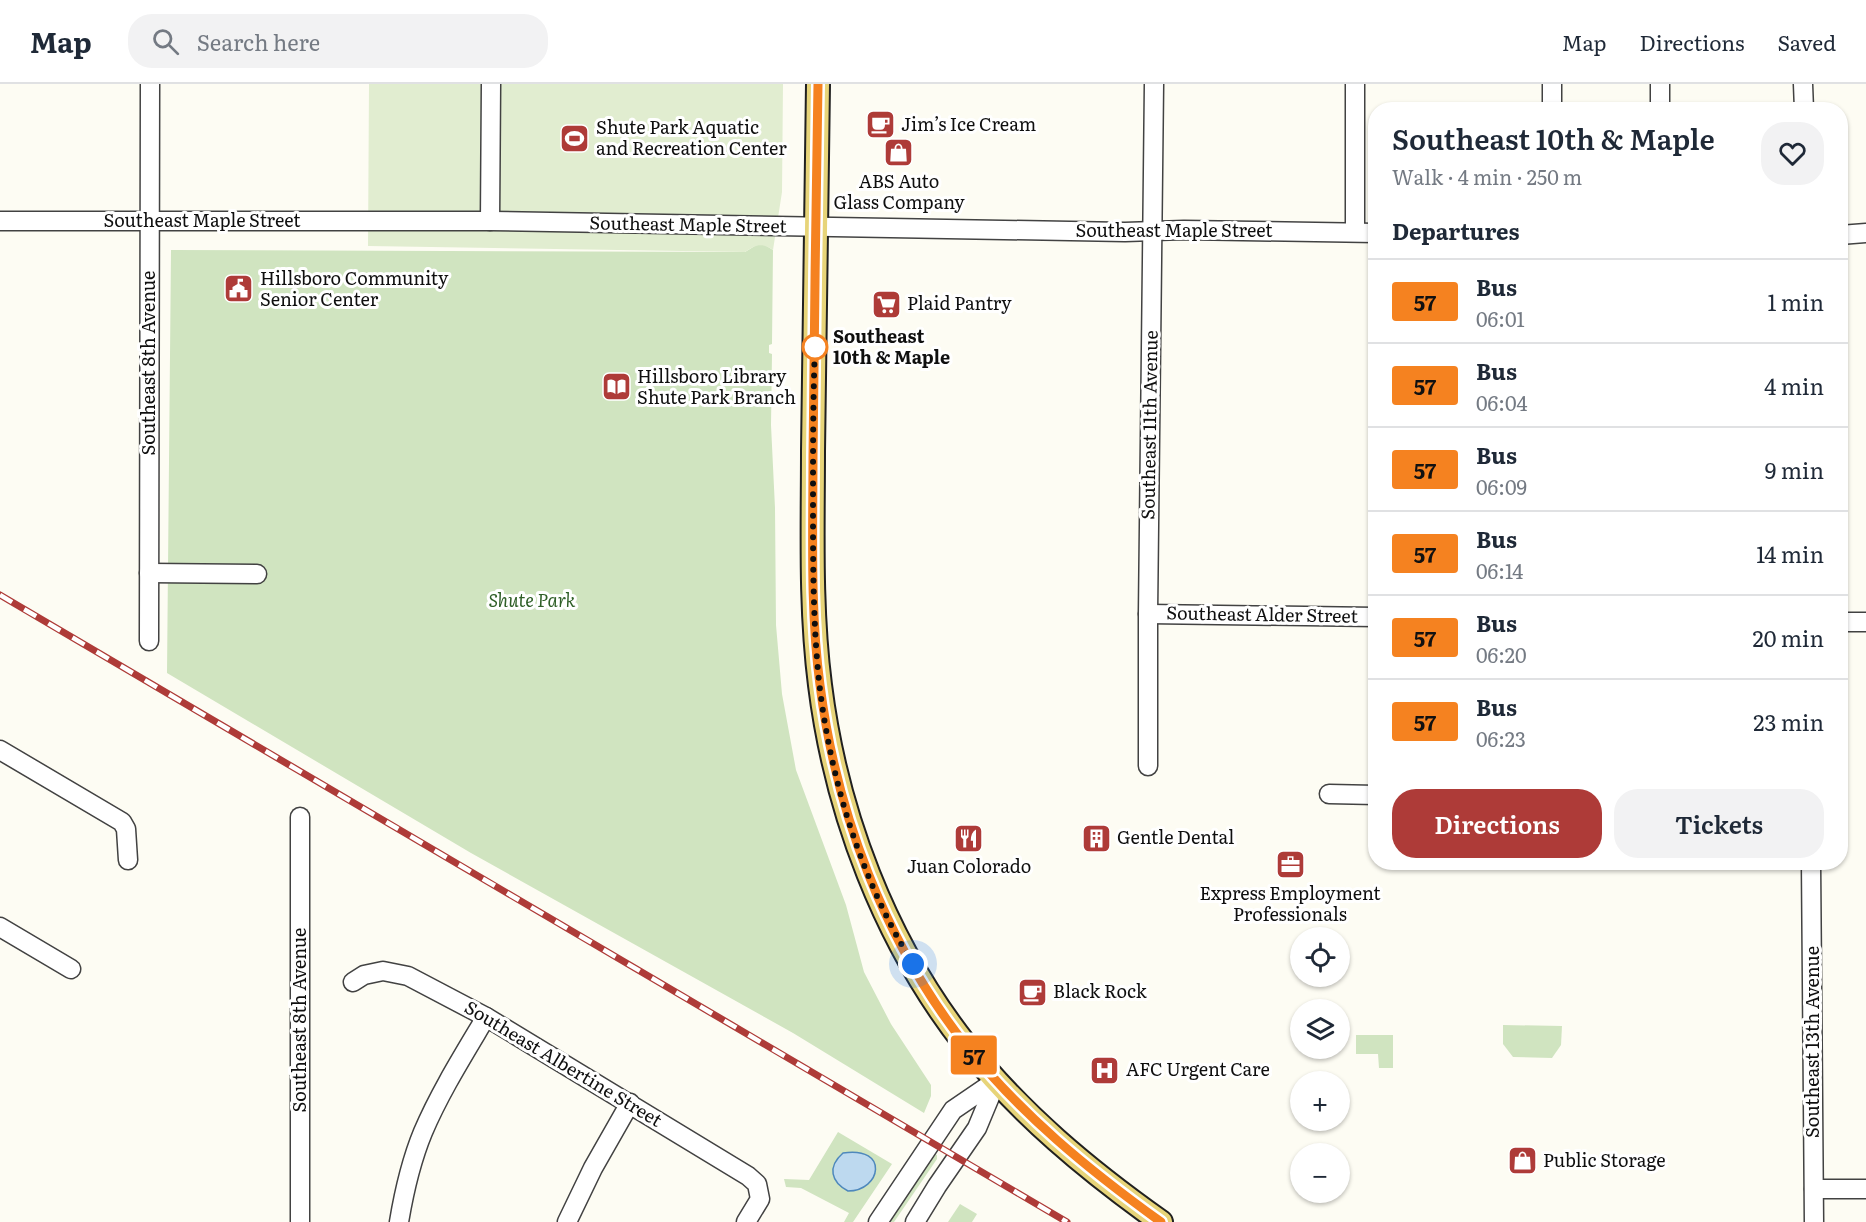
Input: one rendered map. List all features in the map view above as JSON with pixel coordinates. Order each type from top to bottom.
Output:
[{"type":"main road","points":[[818,84],[813,436],[814,615],[819,682],[830,747],[843,802],[863,861],[890,924],[934,1000],[962,1041],[1042,1127],[1079,1161],[1161,1222]]},
{"type":"street","name":"Southeast 8th Avenue","points":[[149,641],[150,84]]},
{"type":"street","points":[[490,221],[491,84]]},
{"type":"street","name":"Southeast 11th Avenue","points":[[1148,766],[1154,84]]},
{"type":"street","points":[[1355,84],[1355,232]]},
{"type":"street","points":[[1552,84],[1552,102]]},
{"type":"street","points":[[1660,84],[1660,102]]},
{"type":"street","points":[[1803,84],[1804,102]]},
{"type":"street","name":"Southeast Maple Street","points":[[0,221],[490,221],[1368,232]]},
{"type":"street","points":[[1848,234],[1866,233]]},
{"type":"street","points":[[149,573],[257,574]]},
{"type":"street","name":"Southeast Alder Street","points":[[1148,614],[1368,617]]},
{"type":"street","points":[[1848,622],[1866,622]]},
{"type":"street","points":[[0,750],[122,822],[126,829],[128,860]]},
{"type":"street","points":[[1329,794],[1368,795]]},
{"type":"street","name":"Southeast 8th Avenue","points":[[300,817],[300,1222]]},
{"type":"street","name":"Southeast 13th Avenue","points":[[1812,870],[1814,1222]]},
{"type":"street","points":[[0,927],[71,969]]},
{"type":"street","name":"Southeast Albertine Street","points":[[353,982],[364,975],[383,971],[408,976],[486,1017],[630,1103],[748,1176],[757,1184],[760,1199],[746,1222]]},
{"type":"street","points":[[399,1222],[405,1187],[423,1132],[486,1017]]},
{"type":"street","points":[[878,1222],[953,1110],[997,1080]]},
{"type":"street","points":[[915,1222],[977,1128],[997,1080]]},
{"type":"street","points":[[567,1222],[593,1168],[630,1103]]},
{"type":"street","points":[[1814,1189],[1866,1189]]},
{"type":"green space","name":"Shute Park Aquatic and Recreation Center","points":[[369,84],[783,84],[782,192],[773,250],[762,245],[745,252],[368,246]]},
{"type":"green space","name":"Shute Park","points":[[758,244],[773,250],[772,344],[769,345],[769,353],[772,354],[771,425],[775,508],[776,625],[782,694],[796,770],[846,905],[864,972],[891,1024],[931,1085],[931,1096],[924,1113],[793,1033],[471,853],[167,673],[171,250],[745,252]]},
{"type":"green space","points":[[1503,1025],[1562,1026],[1561,1045],[1552,1058],[1513,1057],[1503,1044]]},
{"type":"green space","points":[[1356,1035],[1393,1035],[1393,1068],[1379,1068],[1378,1054],[1356,1054]]},
{"type":"green space","points":[[838,1132],[892,1164],[853,1222],[844,1222],[849,1213],[801,1188],[786,1187],[784,1179],[809,1180]]},
{"type":"green space","points":[[933,1153],[937,1155],[937,1159],[894,1222],[884,1222]]},
{"type":"green space","points":[[960,1204],[977,1214],[972,1222],[948,1222]]},
{"type":"water","points":[[843,1153],[858,1153],[868,1156],[874,1162],[876,1169],[868,1184],[848,1191],[838,1183],[833,1169]]},
{"type":"railway","points":[[0,595],[1067,1222]]},
{"type":"bus line","name":"57","points":[[818,84],[813,413],[814,615],[824,715],[843,802],[863,861],[890,924],[934,1000],[962,1041],[1025,1110],[1079,1161],[1161,1222]]},
{"type":"place","name":"Jim’s Ice Cream","points":[[880,125]]},
{"type":"place","name":"Shute Park Aquatic and Recreation Center","points":[[575,138]]},
{"type":"place","name":"ABS Auto Glass Company","points":[[899,153]]},
{"type":"place","name":"Hillsboro Community Senior Center","points":[[239,289]]},
{"type":"place","name":"Plaid Pantry","points":[[886,304]]},
{"type":"place","name":"Southeast 10th & Maple","points":[[815,347]]},
{"type":"place","name":"Hillsboro Library Shute Park Branch","points":[[616,387]]},
{"type":"place","name":"Juan Colorado","points":[[969,838]]},
{"type":"place","name":"Gentle Dental","points":[[1096,838]]},
{"type":"place","name":"Express Employment Professionals","points":[[1290,865]]},
{"type":"place","name":"Black Rock","points":[[1032,992]]},
{"type":"place","name":"AFC Urgent Care","points":[[1105,1070]]},
{"type":"place","name":"Public Storage","points":[[1522,1161]]},
{"type":"route","points":[[815,347],[815,345],[814,615],[824,715],[843,802],[863,861],[890,924],[913,964]]}]
